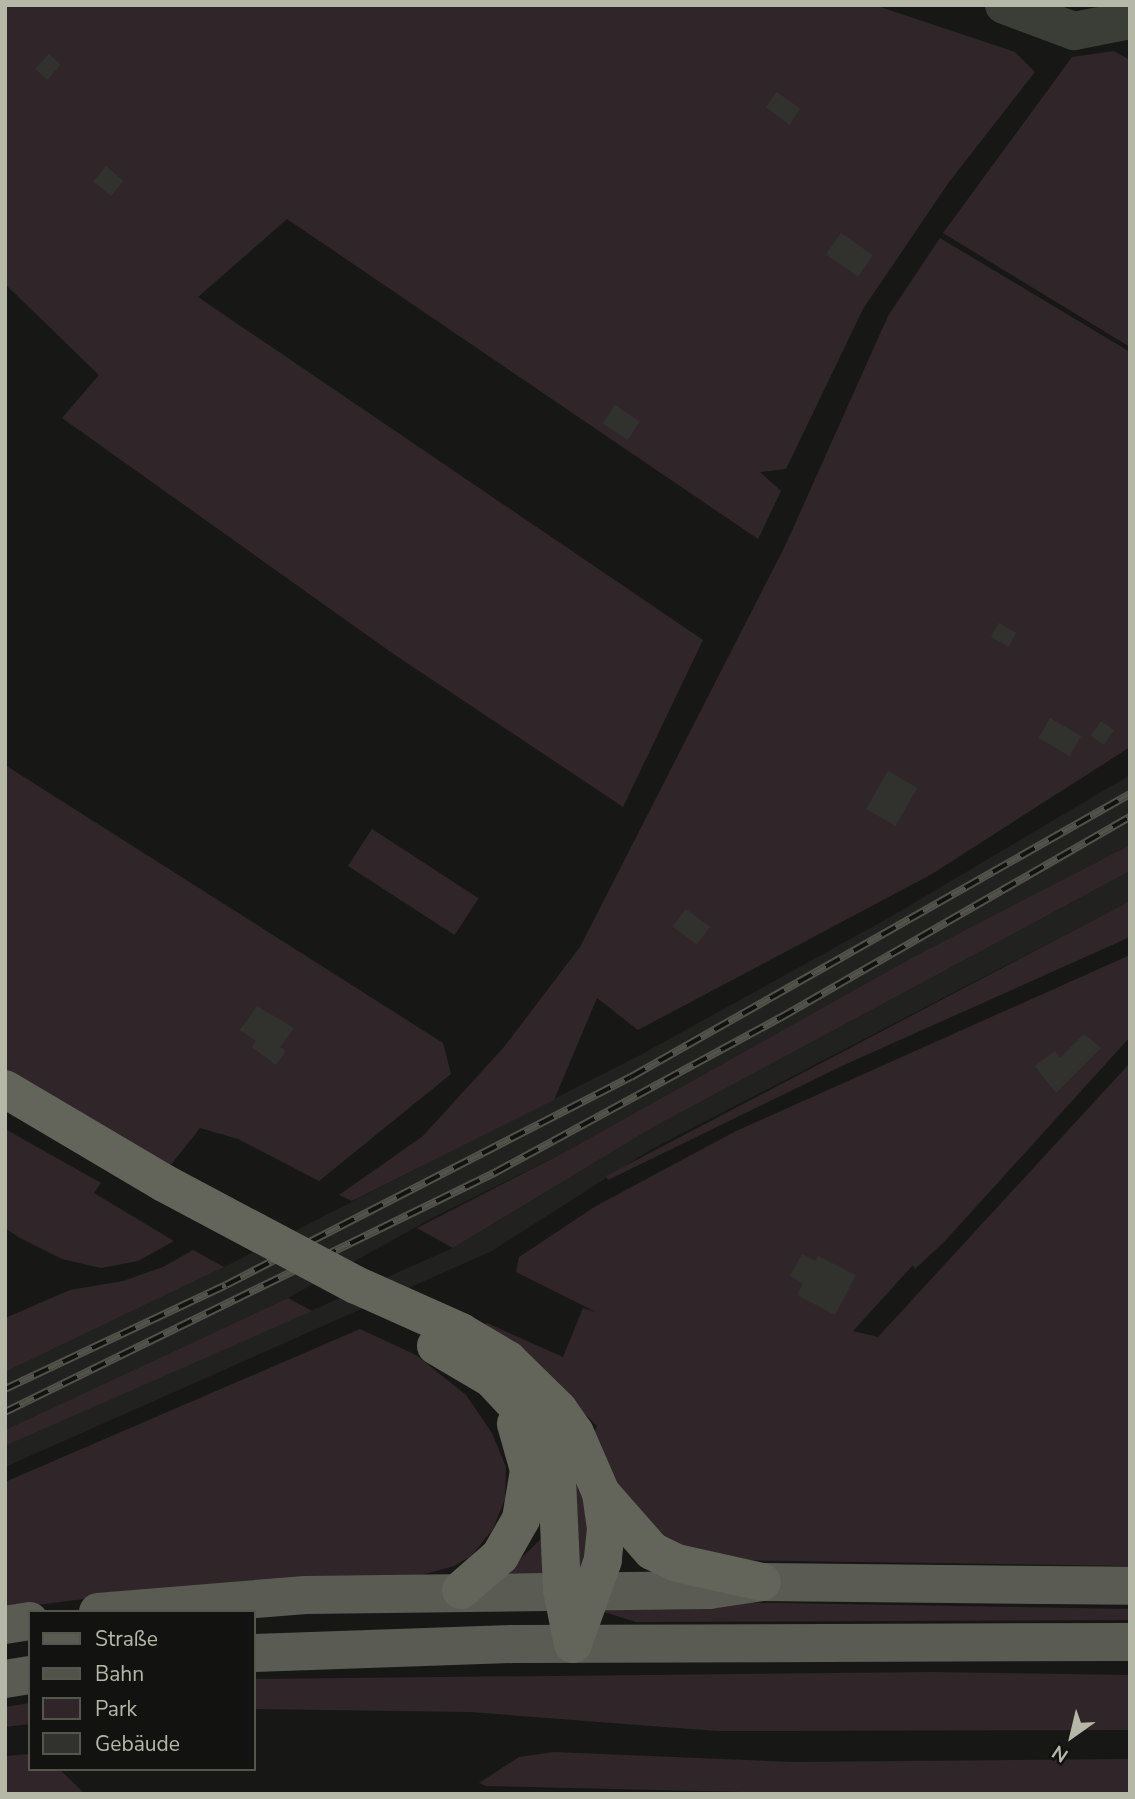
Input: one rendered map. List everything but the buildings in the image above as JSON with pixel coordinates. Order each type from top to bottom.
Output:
[{"type":"highway","points":[[5,1089],[152,1189]]},
{"type":"highway","points":[[5,1114],[152,1189],[356,1285],[448,1339],[508,1360],[558,1409],[575,1433],[601,1493],[606,1529],[603,1560],[577,1590]]},
{"type":"highway","points":[[448,1339],[509,1398],[548,1448],[557,1479],[577,1590],[573,1644]]},
{"type":"highway","points":[[461,1590],[500,1556],[527,1500],[528,1470],[509,1398]]},
{"type":"highway","points":[[601,1493],[652,1551],[677,1563],[762,1581]]},
{"type":"main road","points":[[122,1610],[305,1595],[461,1590],[709,1590],[762,1581],[1130,1586]]},
{"type":"main road","points":[[5,1625],[28,1621]]},
{"type":"main road","points":[[256,1653],[573,1644],[1130,1642]]},
{"type":"main road","points":[[5,1679],[28,1675]]},
{"type":"street","points":[[1004,5],[1074,31],[1130,20]]},
{"type":"shaded area","points":[[1130,775],[1130,845],[917,955],[565,1152],[436,1216],[288,1298],[5,1430],[5,1372],[224,1267],[644,1053],[892,916]]},
{"type":"shaded area","points":[[1130,871],[1130,901],[650,1150],[492,1251],[5,1467],[5,1446],[453,1248],[650,1129]]},
{"type":"green space","points":[[5,5],[874,5],[1015,52],[1035,72],[949,182],[863,309],[786,469],[760,472],[781,491],[758,539],[287,219],[198,297],[703,640],[623,807],[395,655],[62,418],[99,375],[5,284]]},
{"type":"green space","points":[[1114,51],[1130,60],[1130,347],[943,233],[1072,57]]},
{"type":"green space","points":[[940,238],[1130,352],[1130,747],[932,874],[638,1030],[597,998],[554,1100],[352,1201],[339,1195],[423,1136],[504,1047],[580,947],[786,544],[888,316]]},
{"type":"green space","points":[[5,765],[443,1043],[451,1074],[319,1181],[238,1139],[200,1128],[166,1171],[5,1073]]},
{"type":"green space","points":[[372,829],[479,898],[455,935],[348,866]]},
{"type":"green space","points":[[1130,845],[1130,871],[650,1129],[453,1248],[417,1228],[565,1152],[917,955]]},
{"type":"green space","points":[[1130,901],[1130,937],[844,1065],[608,1180],[606,1176]]},
{"type":"green space","points":[[1130,955],[1130,1037],[944,1242],[915,1269],[913,1265],[853,1331],[878,1337],[1130,1063],[1130,1566],[728,1560],[680,1551],[635,1520],[591,1438],[597,1426],[567,1396],[477,1328],[487,1323],[563,1357],[583,1308],[596,1312],[516,1272],[519,1257],[596,1206],[736,1131]]},
{"type":"green space","points":[[5,1129],[101,1183],[94,1193],[174,1241],[138,1261],[101,1268],[62,1259],[20,1238],[5,1228]]},
{"type":"green space","points":[[193,1250],[224,1267],[5,1372],[5,1318],[70,1290],[123,1281],[163,1267]]},
{"type":"green space","points":[[288,1298],[312,1311],[5,1446],[5,1430]]},
{"type":"green space","points":[[360,1329],[416,1355],[466,1395],[492,1433],[506,1467],[505,1499],[493,1529],[471,1556],[454,1566],[407,1579],[171,1588],[5,1609],[5,1482]]},
{"type":"green space","points":[[573,1466],[580,1476],[589,1543],[579,1572]]},
{"type":"green space","points":[[546,1534],[545,1574],[506,1573]]},
{"type":"green space","points":[[660,1601],[1130,1609],[1130,1620],[636,1622],[604,1612],[602,1603]]},
{"type":"green space","points":[[933,1672],[1130,1675],[1130,1730],[717,1731],[470,1712],[256,1709],[256,1679]]},
{"type":"green space","points":[[28,1703],[28,1724],[5,1727],[5,1707]]},
{"type":"green space","points":[[554,1752],[795,1762],[1130,1759],[1130,1794],[833,1794],[486,1786],[479,1783],[519,1757]]},
{"type":"green space","points":[[28,1754],[28,1771],[61,1771],[85,1794],[5,1794],[5,1756]]},
{"type":"railway","points":[[5,1389],[226,1285],[631,1077],[1130,794]]},
{"type":"railway","points":[[5,1412],[496,1172],[780,1018],[1130,817]]}]
